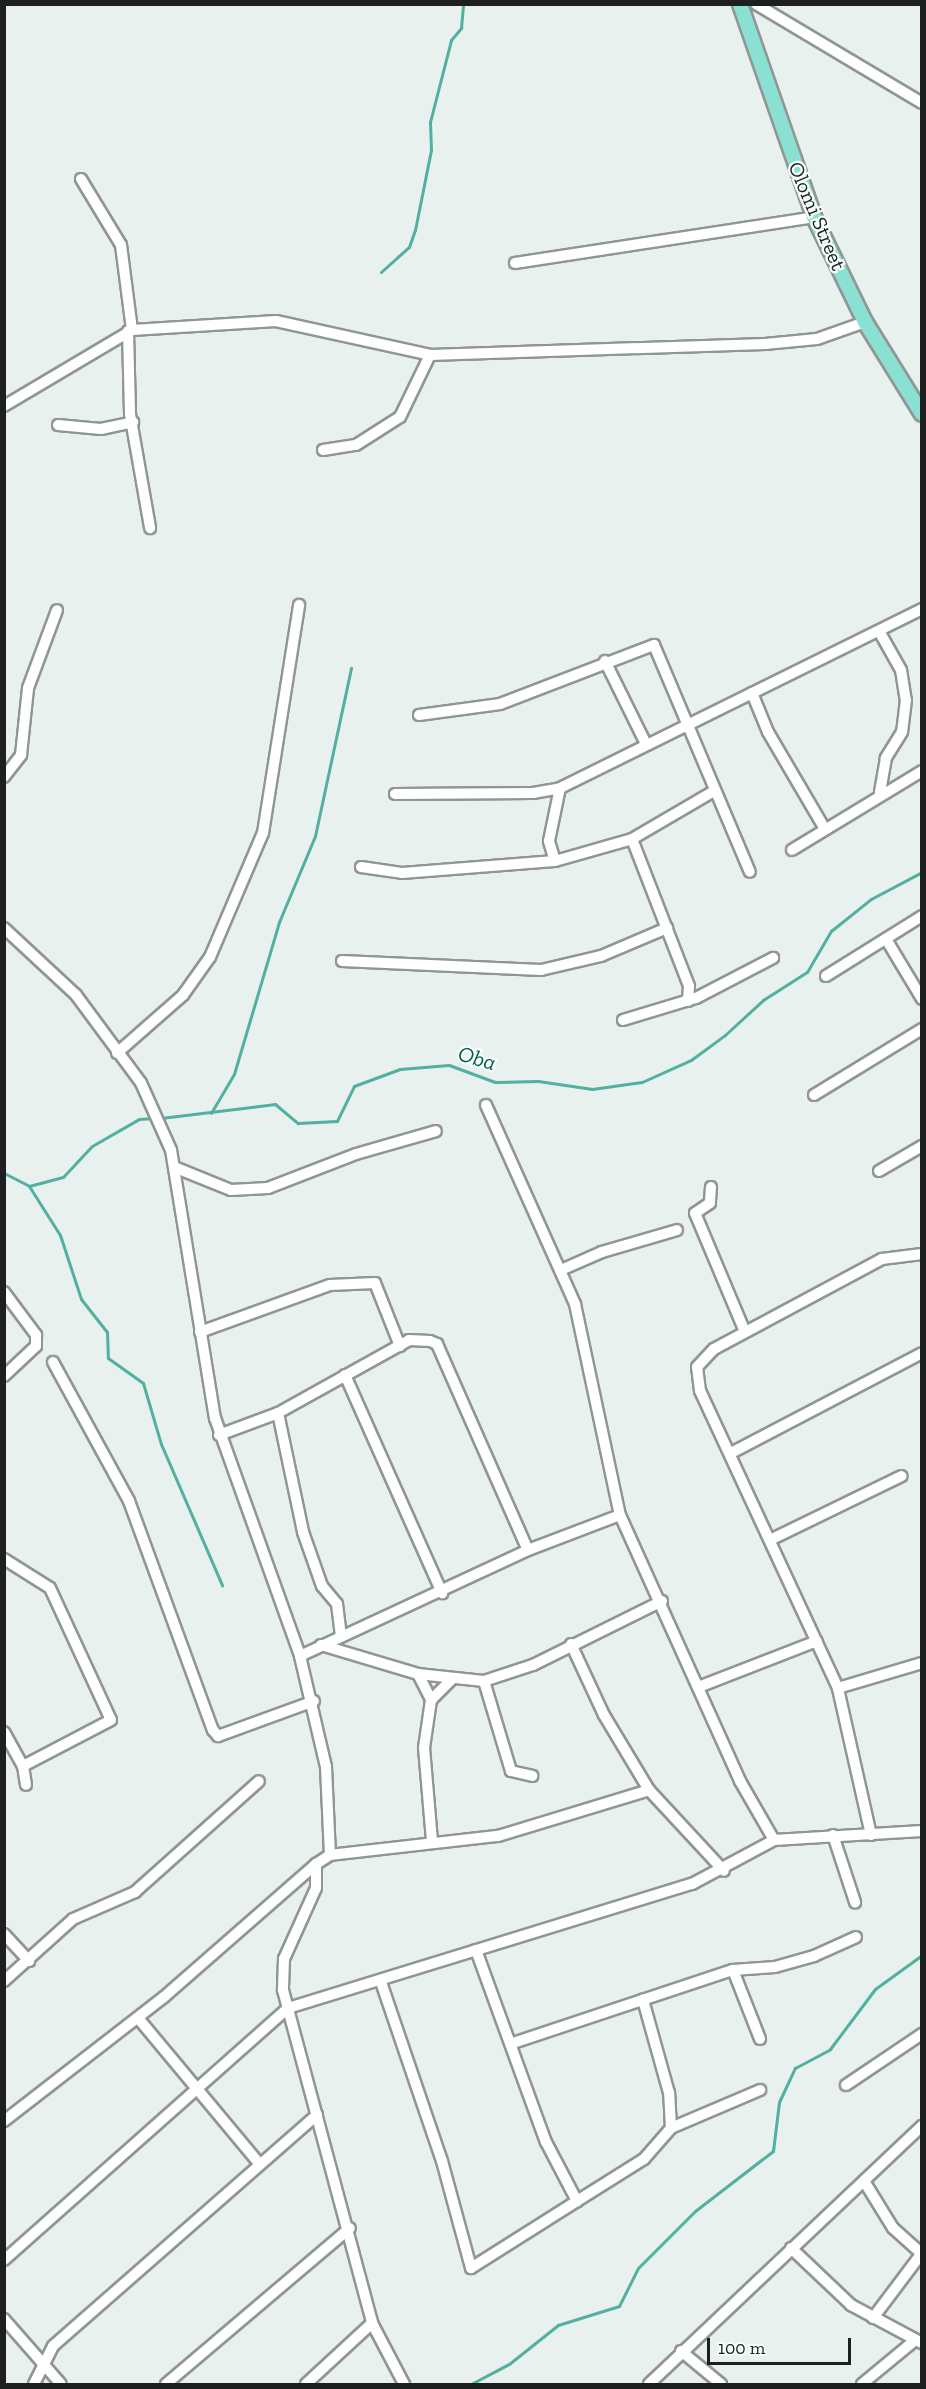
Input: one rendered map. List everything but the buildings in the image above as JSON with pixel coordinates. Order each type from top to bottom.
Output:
[{"type":"main road","name":"Olomi Street","points":[[740,4],[814,217],[865,322],[921,414]]},
{"type":"street","points":[[756,4],[921,103]]},
{"type":"street","points":[[81,178],[121,245],[130,331],[133,422],[150,528]]},
{"type":"street","points":[[515,263],[814,217]]},
{"type":"street","points":[[4,406],[130,331],[276,321],[430,355],[765,344],[818,339],[865,322]]},
{"type":"street","points":[[323,450],[356,445],[400,417],[430,355]]},
{"type":"street","points":[[58,425],[101,429],[133,422]]},
{"type":"street","points":[[117,1053],[183,995],[210,957],[263,833],[299,605]]},
{"type":"street","points":[[395,794],[533,793],[560,788],[921,609]]},
{"type":"street","points":[[4,777],[21,755],[28,688],[57,610]]},
{"type":"street","points":[[879,631],[901,670],[906,700],[902,732],[886,758],[880,792]]},
{"type":"street","points":[[419,715],[500,704],[605,661],[654,645],[684,725],[750,872]]},
{"type":"street","points":[[605,661],[646,744]]},
{"type":"street","points":[[752,693],[768,732],[825,829]]},
{"type":"street","points":[[792,850],[880,792],[921,771]]},
{"type":"street","points":[[555,861],[549,841],[560,788]]},
{"type":"street","points":[[361,867],[402,873],[555,861],[632,839],[714,791]]},
{"type":"street","points":[[632,839],[689,986],[688,1001]]},
{"type":"street","points":[[826,976],[921,916]]},
{"type":"street","points":[[4,928],[63,980],[117,1053],[156,1112],[174,1167],[219,1435],[300,1656],[314,1701],[326,1767],[330,1855]]},
{"type":"street","points":[[342,961],[541,970],[601,956],[667,928]]},
{"type":"street","points":[[886,939],[921,999]]},
{"type":"street","points":[[623,1020],[688,1001],[772,958]]},
{"type":"street","points":[[814,1095],[921,1029]]},
{"type":"street","points":[[486,1105],[575,1304],[620,1515],[701,1686],[740,1780],[774,1839]]},
{"type":"street","points":[[174,1167],[231,1190],[268,1188],[356,1154],[436,1131]]},
{"type":"street","points":[[879,1171],[921,1146]]},
{"type":"street","points":[[711,1187],[710,1203],[695,1213],[745,1332]]},
{"type":"street","points":[[561,1270],[603,1251],[677,1230]]},
{"type":"street","points":[[871,1835],[838,1688],[772,1539],[700,1391],[697,1367],[745,1332],[882,1259],[921,1254]]},
{"type":"street","points":[[200,1332],[330,1285],[375,1283],[400,1346]]},
{"type":"street","points":[[4,1293],[36,1335],[36,1346],[4,1376]]},
{"type":"street","points":[[219,1435],[278,1413],[400,1346],[422,1338],[437,1344],[528,1550]]},
{"type":"street","points":[[731,1453],[921,1353]]},
{"type":"street","points":[[53,1362],[129,1501],[213,1730],[218,1736],[314,1701]]},
{"type":"street","points":[[345,1375],[442,1593]]},
{"type":"street","points":[[278,1413],[303,1532],[322,1586],[337,1604],[341,1636]]},
{"type":"street","points":[[772,1539],[902,1476]]},
{"type":"street","points":[[300,1656],[442,1593],[528,1550],[620,1515]]},
{"type":"street","points":[[4,1559],[50,1588],[111,1720],[23,1766]]},
{"type":"street","points":[[321,1645],[418,1674],[451,1680],[484,1681],[509,1675],[662,1601]]},
{"type":"street","points":[[701,1686],[817,1641]]},
{"type":"street","points":[[571,1644],[604,1715],[649,1790],[724,1870]]},
{"type":"street","points":[[838,1688],[921,1663]]},
{"type":"street","points":[[418,1674],[431,1700],[424,1748],[432,1841]]},
{"type":"street","points":[[431,1700],[451,1680]]},
{"type":"street","points":[[484,1681],[511,1771],[532,1776]]},
{"type":"street","points":[[4,1732],[23,1766],[26,1785]]},
{"type":"street","points":[[4,1981],[29,1961],[73,1919],[135,1892],[259,1781]]},
{"type":"street","points":[[4,2121],[138,2018],[316,1864],[330,1855],[432,1841],[498,1836],[649,1790]]},
{"type":"street","points":[[4,2260],[288,2008],[381,1982],[724,1870],[774,1839],[921,1832]]},
{"type":"street","points":[[833,1835],[855,1902]]},
{"type":"street","points":[[316,1864],[316,1888],[284,1959],[288,2008],[350,2228],[372,2323],[404,2385]]},
{"type":"street","points":[[4,1934],[29,1961]]},
{"type":"street","points":[[513,2043],[733,1970],[775,1967],[856,1937]]},
{"type":"street","points":[[476,1950],[513,2043],[546,2142],[577,2201]]},
{"type":"street","points":[[733,1970],[760,2039]]},
{"type":"street","points":[[381,1982],[442,2161],[471,2268],[487,2263],[577,2201],[644,2159],[671,2128],[760,2090]]},
{"type":"street","points":[[643,2000],[669,2093],[671,2128]]},
{"type":"street","points":[[138,2018],[197,2091],[260,2163]]},
{"type":"street","points":[[846,2085],[919,2040]]},
{"type":"street","points":[[34,2385],[42,2364],[53,2346],[197,2224],[260,2163],[317,2115]]},
{"type":"street","points":[[649,2385],[681,2351],[864,2181],[885,2154],[921,2126]]},
{"type":"street","points":[[864,2181],[893,2228],[921,2252],[873,2318]]},
{"type":"street","points":[[166,2385],[350,2228]]},
{"type":"street","points":[[791,2248],[873,2318],[918,2342],[862,2385]]},
{"type":"street","points":[[4,2319],[61,2385]]},
{"type":"street","points":[[306,2385],[372,2323]]},
{"type":"street","points":[[681,2351],[721,2385]]},
{"type":"waterway","points":[[381,272],[409,247],[415,230],[431,150],[430,122],[451,40],[461,28],[463,4]]},
{"type":"waterway","points":[[211,1113],[234,1074],[279,922],[315,836],[351,668]]},
{"type":"waterway","name":"Oba","points":[[161,1118],[275,1104],[298,1123],[337,1121],[354,1086],[400,1069],[449,1065],[495,1082],[538,1081],[592,1089],[642,1082],[691,1060],[725,1035],[763,1000],[807,972],[831,931],[871,899],[922,872]]},
{"type":"waterway","name":"Oba","points":[[4,1173],[29,1186],[63,1177],[92,1146],[139,1119],[154,1118]]},
{"type":"waterway","points":[[29,1186],[60,1235],[81,1299],[107,1332],[108,1358],[143,1383],[161,1444],[222,1585]]},
{"type":"waterway","points":[[471,2384],[509,2364],[558,2325],[619,2306],[638,2268],[695,2211],[773,2151],[779,2102],[795,2068],[830,2049],[875,1989],[922,1955]]}]
